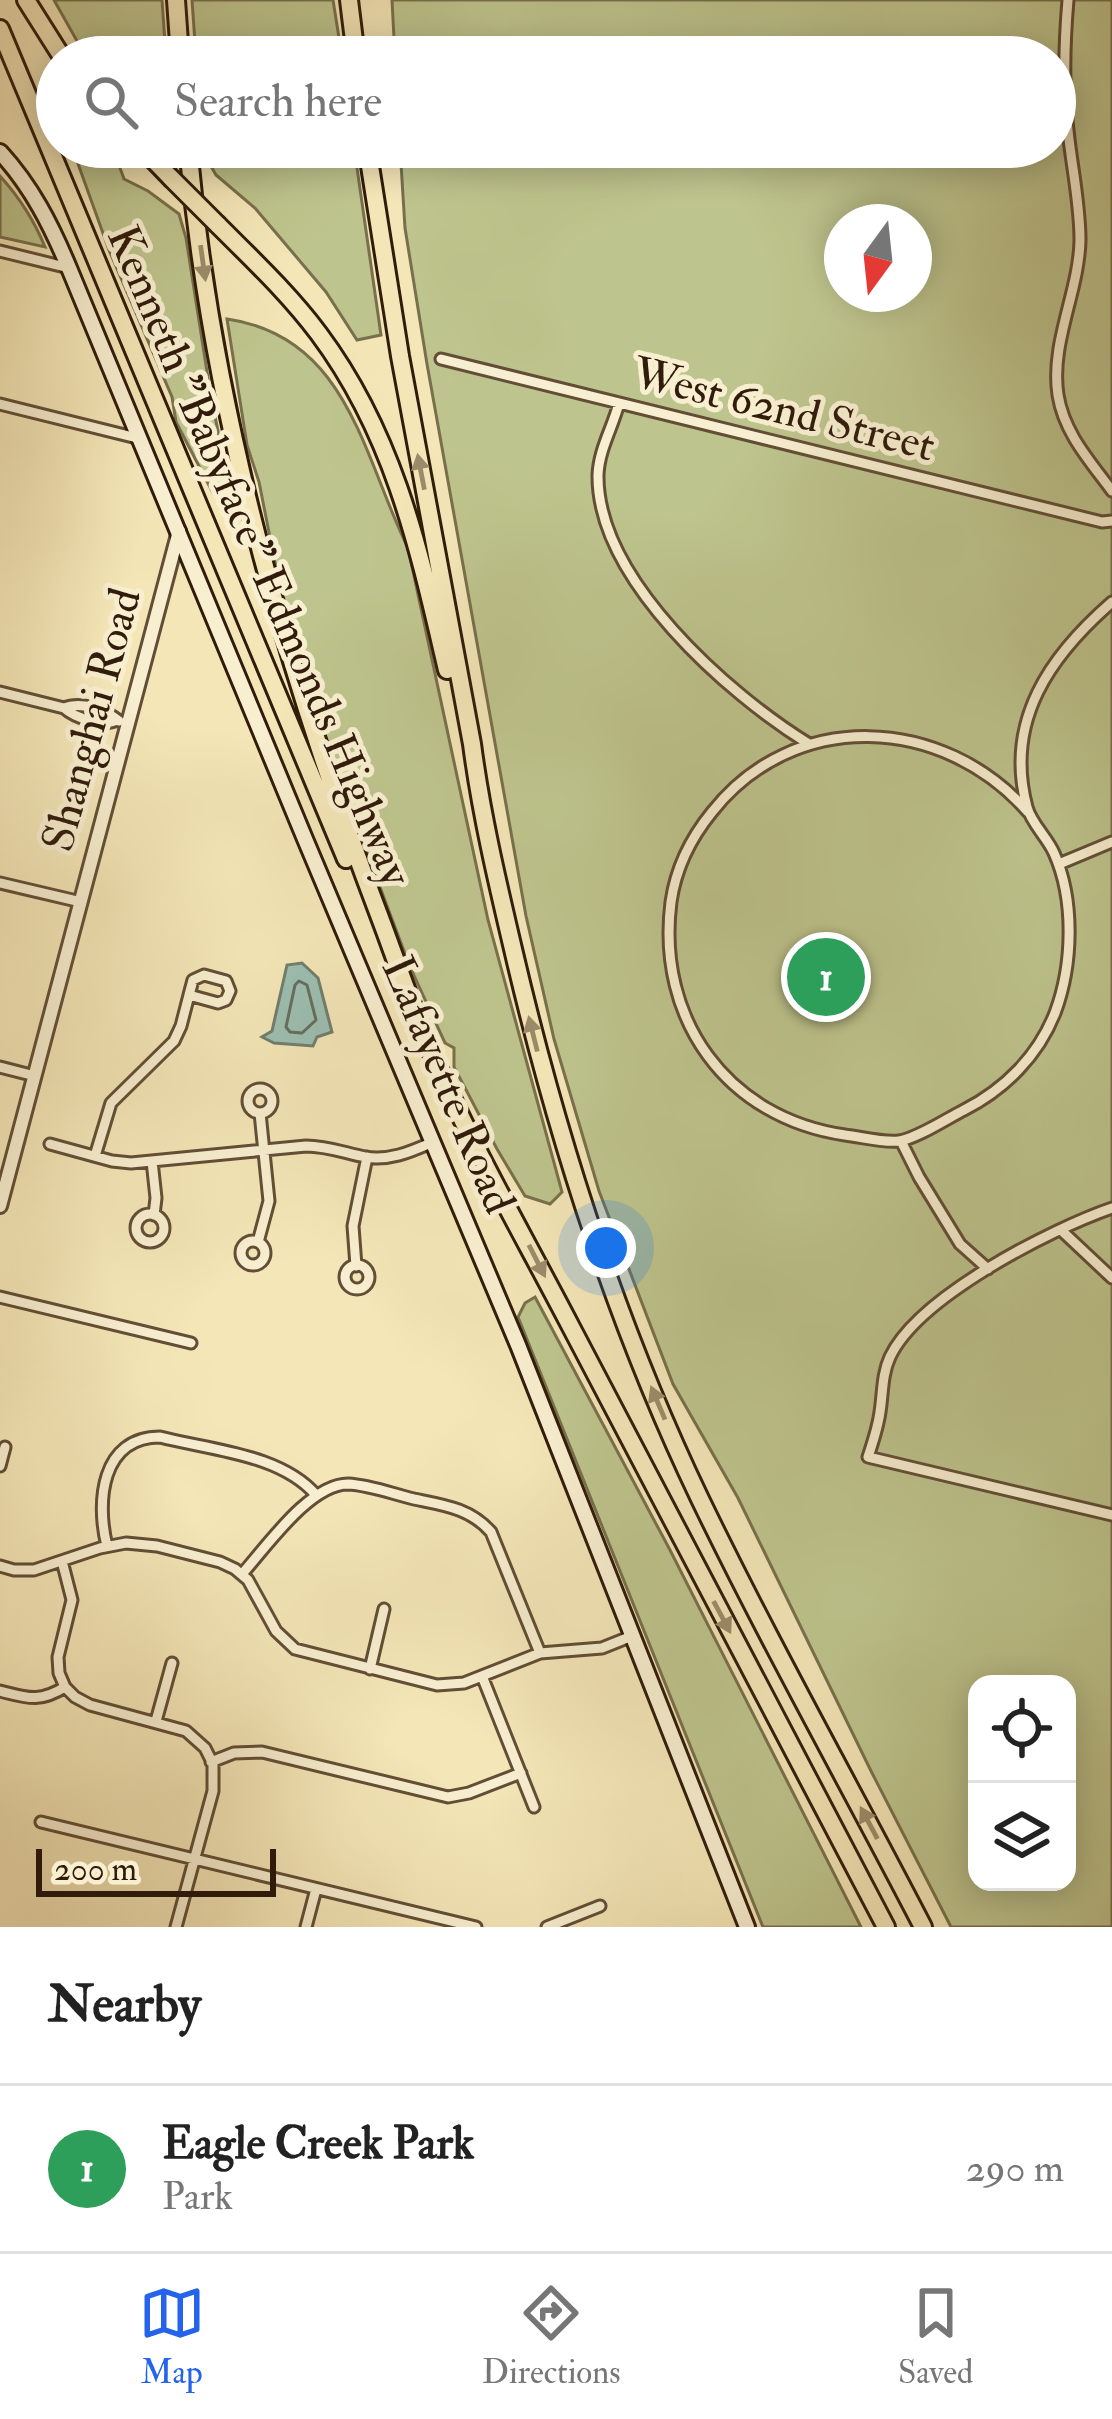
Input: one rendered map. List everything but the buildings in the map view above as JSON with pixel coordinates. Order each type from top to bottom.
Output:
[{"type":"highway","points":[[26,0],[49,36]]},
{"type":"highway","points":[[176,0],[179,36]]},
{"type":"highway","points":[[350,0],[354,36]]},
{"type":"highway","name":"Kenneth \"Babyface\" Edmonds Highway","points":[[0,29],[36,116]]},
{"type":"highway","name":"Kenneth \"Babyface\" Edmonds Highway","points":[[58,168],[303,760],[428,1044]]},
{"type":"highway","name":"Kenneth \"Babyface\" Edmonds Highway","points":[[161,168],[290,298],[322,338],[387,453],[415,531],[478,794]]},
{"type":"highway","points":[[191,168],[212,324],[259,546],[325,770],[428,1044],[654,1488],[886,1927]]},
{"type":"highway","points":[[370,168],[478,794],[530,1023],[588,1221],[640,1360],[699,1496],[922,1927]]},
{"type":"highway","points":[[839,1839],[876,1927]]},
{"type":"main road","name":"Lafayette Road","points":[[0,152],[41,206],[141,439],[518,1346],[747,1927]]},
{"type":"street","points":[[1067,36],[1069,0]]},
{"type":"street","points":[[1073,168],[1079,250],[1057,358],[1057,392],[1074,440],[1112,491]]},
{"type":"street","points":[[0,251],[69,268]]},
{"type":"street","name":"West 62nd Street","points":[[441,359],[1102,523],[1112,521]]},
{"type":"street","points":[[619,403],[600,457],[599,486],[612,534],[633,577],[670,628],[704,662],[809,744]]},
{"type":"street","points":[[0,404],[141,439]]},
{"type":"street","name":"Shanghai Road","points":[[0,1206],[81,902],[123,722],[179,531]]},
{"type":"street","points":[[1028,812],[1022,748],[1032,703],[1066,646],[1112,602]]},
{"type":"street","points":[[0,692],[64,708],[74,704],[112,714],[123,722]]},
{"type":"street","points":[[865,736],[923,745],[976,768],[1028,812],[1046,837],[1066,890],[1069,934],[1059,1000],[1045,1034],[997,1090],[902,1142],[805,1126],[752,1099],[703,1051],[681,1009],[672,976],[672,895],[692,841],[717,805],[743,780],[809,744],[865,736]]},
{"type":"street","points":[[1059,864],[1112,842]]},
{"type":"street","points":[[0,883],[81,902]]},
{"type":"street","points":[[95,1156],[110,1103],[174,1041],[189,995]]},
{"type":"street","points":[[0,1067],[35,1076]]},
{"type":"street","points":[[258,1242],[269,1201],[260,1113]]},
{"type":"street","points":[[50,1144],[118,1162],[318,1146],[367,1157],[402,1155],[433,1142]]},
{"type":"street","points":[[902,1142],[960,1244],[988,1269]]},
{"type":"street","points":[[356,1266],[353,1230],[367,1157]]},
{"type":"street","points":[[152,1161],[154,1216]]},
{"type":"street","points":[[1112,1208],[988,1269],[938,1304],[896,1346],[886,1366],[868,1457],[1112,1515]]},
{"type":"street","points":[[1060,1230],[1112,1278]]},
{"type":"street","points":[[0,1297],[191,1343]]},
{"type":"street","points":[[107,1546],[101,1507],[111,1466],[125,1447],[145,1437],[276,1466],[299,1478],[316,1495]]},
{"type":"street","points":[[0,1466],[5,1448]]},
{"type":"street","points":[[242,1574],[329,1487],[357,1485],[457,1509],[478,1518],[494,1538],[540,1653]]},
{"type":"street","points":[[0,1566],[27,1571],[126,1544],[157,1546],[226,1564],[253,1588],[288,1645],[305,1654],[448,1686],[540,1653],[602,1648],[632,1636]]},
{"type":"street","points":[[62,1561],[72,1600],[58,1658],[65,1687],[90,1706],[180,1728],[193,1735],[212,1762],[213,1791],[176,1927]]},
{"type":"street","points":[[370,1669],[384,1609]]},
{"type":"street","points":[[156,1721],[172,1663]]},
{"type":"street","points":[[482,1676],[534,1807]]},
{"type":"street","points":[[0,1691],[38,1699],[65,1687]]},
{"type":"street","points":[[212,1762],[234,1754],[262,1753],[448,1796],[521,1773]]},
{"type":"street","points":[[41,1822],[436,1922],[476,1927]]},
{"type":"street","points":[[306,1927],[316,1889]]},
{"type":"street","points":[[547,1927],[600,1906]]},
{"type":"green space","points":[[54,0],[162,0],[165,36],[74,36]]},
{"type":"green space","points":[[192,0],[333,0],[339,36],[195,36]]},
{"type":"green space","points":[[392,0],[1112,0],[1112,1927],[951,1927],[738,1498],[673,1384],[599,1191],[554,1039],[526,916],[405,228],[401,168],[1076,168],[1076,36],[394,36]]},
{"type":"green space","points":[[80,168],[120,168],[124,179],[179,214],[230,489],[214,495],[176,422],[172,397]]},
{"type":"green space","points":[[212,168],[357,168],[381,335],[357,340],[326,292],[255,208]]},
{"type":"green space","points":[[0,176],[26,210],[45,247],[0,237]]},
{"type":"green space","points":[[227,319],[268,330],[300,349],[326,375],[363,440],[408,548],[488,920],[562,1192],[550,1204],[525,1196],[454,1067],[454,1048],[445,1043],[410,967],[316,717],[283,603],[247,445]]},
{"type":"green space","points":[[535,1297],[670,1550],[861,1927],[763,1927],[518,1317],[525,1303]]},
{"type":"water","points":[[302,963],[318,978],[332,1032],[317,1037],[313,1046],[274,1043],[262,1037],[272,1031],[287,965]]},
{"type":"place","name":"Eagle Creek Park","points":[[826,977]]}]
